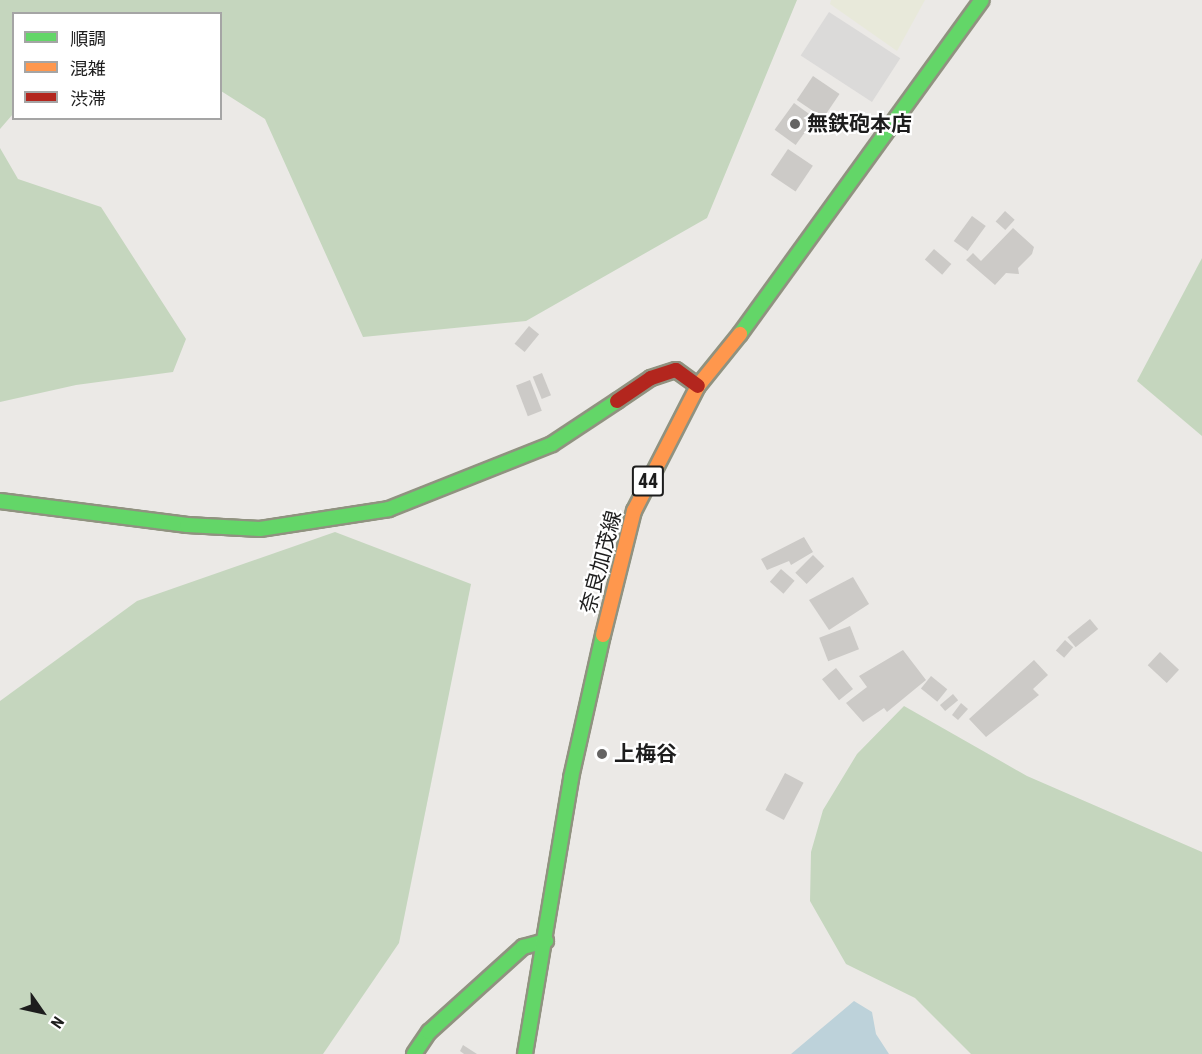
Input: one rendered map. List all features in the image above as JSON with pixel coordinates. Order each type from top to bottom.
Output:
[{"type":"main road","name":"奈良加茂線","points":[[525,1054],[546,941],[571,778],[620,558],[644,491],[698,386],[764,304],[982,0]]},
{"type":"main road","points":[[0,501],[187,525],[260,529],[389,509],[552,444],[651,378],[676,370],[698,386]]},
{"type":"main road","points":[[414,1054],[429,1032],[523,947],[546,941]]},
{"type":"shaded area","points":[[831,0],[925,0],[897,51],[830,4]]},
{"type":"shaded area","points":[[829,12],[900,58],[872,102],[801,56]]},
{"type":"green space","points":[[0,0],[797,0],[707,218],[526,321],[363,337],[265,119],[222,92],[222,12],[12,12],[12,115],[0,129]]},
{"type":"green space","points":[[0,148],[18,179],[101,207],[186,339],[173,372],[76,385],[0,402]]},
{"type":"green space","points":[[1202,258],[1202,436],[1137,381]]},
{"type":"green space","points":[[335,532],[471,584],[399,943],[323,1054],[0,1054],[0,701],[137,601]]},
{"type":"green space","points":[[904,706],[1027,776],[1202,852],[1202,1054],[971,1054],[915,998],[846,964],[810,901],[811,852],[823,810],[857,754]]},
{"type":"water","points":[[854,1001],[872,1012],[876,1034],[889,1054],[791,1054]]},
{"type":"building","points":[[813,76],[840,94],[823,118],[797,100]]},
{"type":"building","name":"無鉄砲本店","points":[[794,103],[815,118],[796,145],[775,130]]},
{"type":"building","points":[[788,149],[813,166],[796,191],[771,175]]},
{"type":"building","points":[[1005,211],[1015,220],[1005,230],[996,221]]},
{"type":"building","points":[[972,216],[986,226],[968,251],[954,241]]},
{"type":"building","points":[[1013,228],[1034,247],[1032,254],[1018,268],[1019,274],[1006,273],[995,285],[966,260],[973,253],[981,261]]},
{"type":"building","points":[[934,249],[951,264],[942,275],[925,260]]},
{"type":"building","points":[[529,326],[539,334],[525,352],[515,344]]},
{"type":"building","points":[[542,373],[551,395],[542,399],[533,377]]},
{"type":"building","points":[[530,380],[542,411],[528,416],[516,385]]},
{"type":"building","points":[[804,537],[813,552],[791,565],[789,561],[767,570],[761,559]]},
{"type":"building","points":[[813,555],[824,566],[807,584],[795,573]]},
{"type":"building","points":[[781,569],[795,581],[783,594],[770,582]]},
{"type":"building","points":[[853,577],[869,604],[829,630],[809,600]]},
{"type":"building","points":[[1090,619],[1098,629],[1076,647],[1067,637]]},
{"type":"building","points":[[850,626],[859,649],[828,661],[819,638]]},
{"type":"building","points":[[1065,640],[1073,647],[1064,658],[1056,651]]},
{"type":"building","points":[[903,650],[926,680],[887,712],[884,708],[863,722],[846,703],[867,687],[859,676]]},
{"type":"building","points":[[1160,652],[1179,670],[1167,683],[1148,665]]},
{"type":"building","points":[[1034,660],[1048,675],[1033,689],[1039,695],[986,737],[969,719]]},
{"type":"building","points":[[836,668],[853,689],[839,700],[822,679]]},
{"type":"building","points":[[931,676],[947,689],[937,702],[921,688]]},
{"type":"building","points":[[953,694],[958,700],[945,711],[940,705]]},
{"type":"building","points":[[961,703],[968,709],[958,720],[952,715]]},
{"type":"building","points":[[785,773],[804,783],[784,820],[765,810]]},
{"type":"building","points":[[463,1045],[477,1054],[464,1054],[460,1051]]},
{"type":"traffic: fast","points":[[740,334],[982,0]]},
{"type":"traffic: fast","points":[[0,501],[187,525],[260,529],[389,509],[552,444],[617,401]]},
{"type":"traffic: fast","points":[[525,1054],[571,778],[603,635]]},
{"type":"traffic: fast","points":[[414,1054],[429,1032],[523,947],[546,941]]},
{"type":"traffic: slow","points":[[603,635],[634,511],[698,386],[740,334]]},
{"type":"traffic: jam","points":[[617,401],[651,378],[676,370],[698,386]]},
{"type":"place","name":"無鉄砲本店","points":[[795,124]]},
{"type":"place","name":"上梅谷","points":[[602,754]]}]
